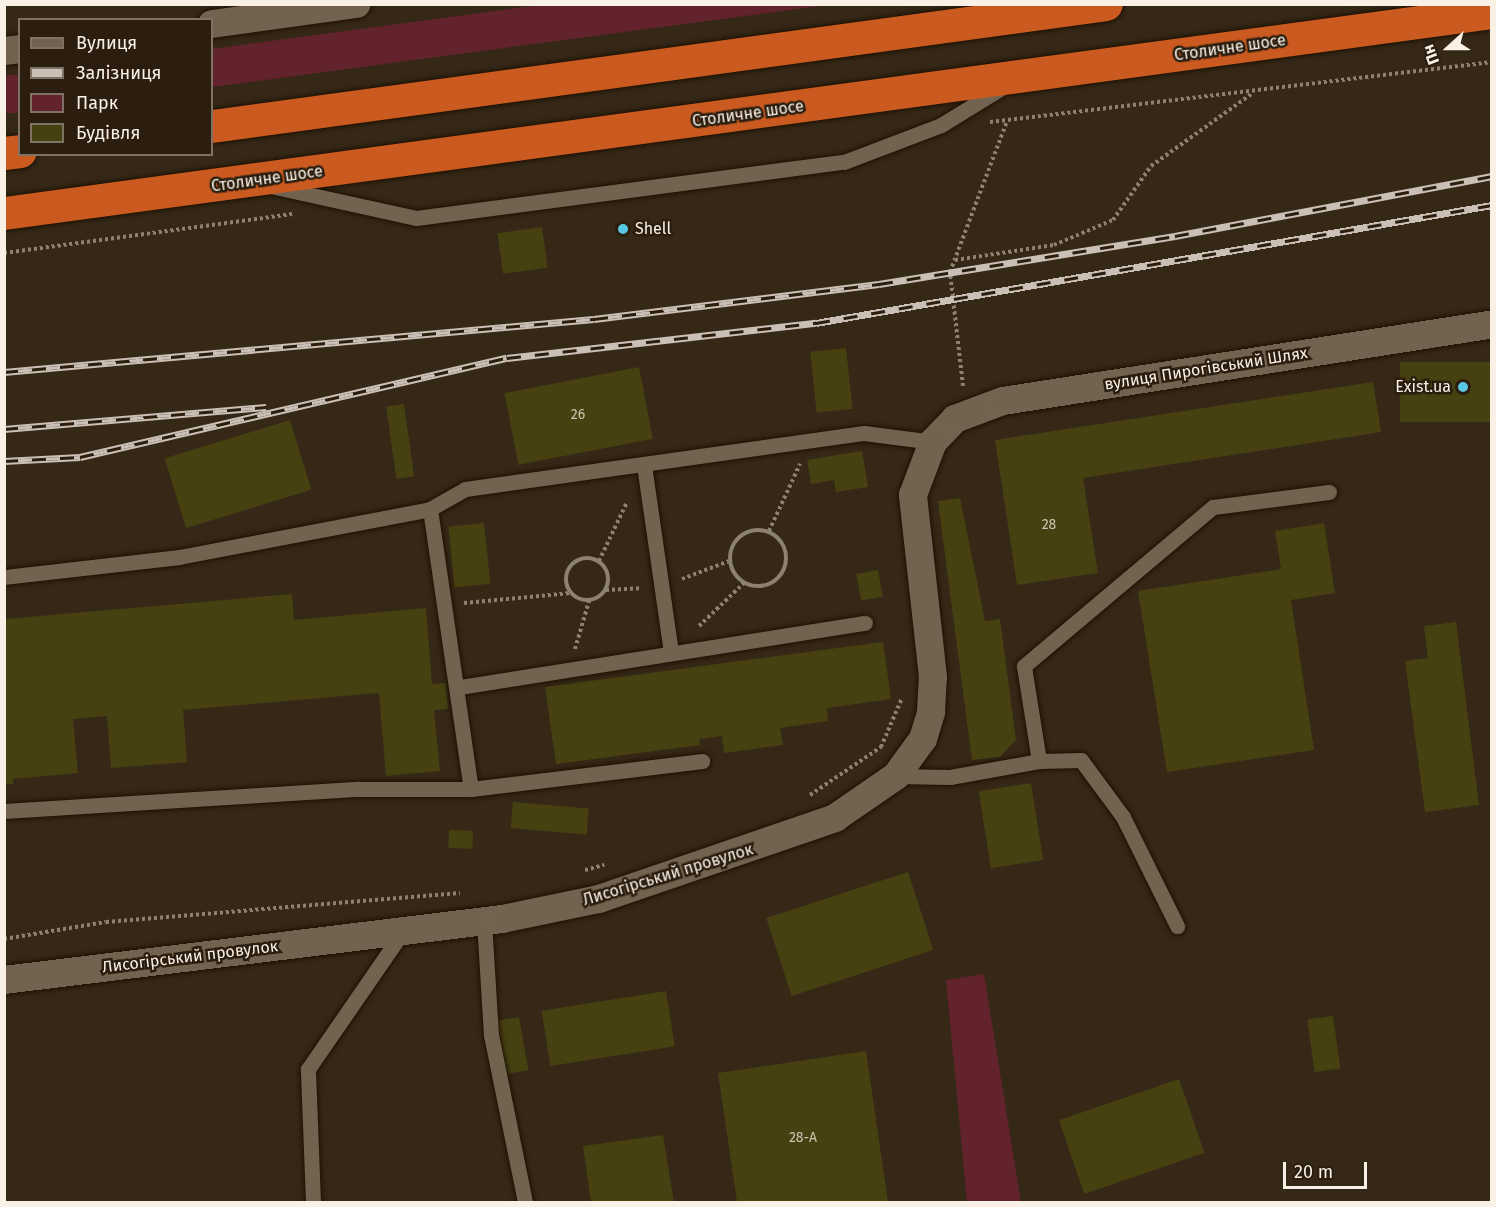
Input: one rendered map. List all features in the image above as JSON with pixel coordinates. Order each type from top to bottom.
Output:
[{"type":"highway","points":[[213,126],[1106,4]]},
{"type":"highway","name":"Столичне шосе","points":[[4,213],[251,182],[1491,12]]},
{"type":"street","points":[[213,24],[357,4]]},
{"type":"street","name":"вулиця Пирогівський Шлях","points":[[933,442],[965,414],[1003,401],[1491,324]]},
{"type":"street","name":"Лисогірський провулок","points":[[4,980],[484,921],[600,899],[722,861],[836,818],[896,776],[923,739],[931,712],[933,677],[914,495],[933,442]]},
{"type":"lane","points":[[251,182],[416,218],[844,162],[941,125],[1018,78]]},
{"type":"lane","points":[[4,577],[179,557],[430,509],[465,489],[864,433],[933,442]]},
{"type":"lane","points":[[644,465],[670,653]]},
{"type":"lane","points":[[1039,761],[1024,666],[1213,507],[1329,492]]},
{"type":"lane","points":[[430,509],[460,687],[471,789]]},
{"type":"lane","points":[[460,687],[865,623]]},
{"type":"lane","points":[[896,776],[950,777],[1039,761],[1081,760],[1123,817],[1177,926]]},
{"type":"lane","points":[[4,811],[358,789],[471,789],[702,761]]},
{"type":"lane","points":[[484,921],[491,1035],[525,1203]]},
{"type":"lane","points":[[313,1203],[308,1069],[404,930]]},
{"type":"path","points":[[941,125],[1007,121],[1491,62]]},
{"type":"path","points":[[955,260],[1054,245],[1113,220],[1151,166],[1256,91]]},
{"type":"path","points":[[965,414],[950,272],[1007,121]]},
{"type":"path","points":[[4,253],[300,213]]},
{"type":"path","points":[[769,531],[811,441]]},
{"type":"path","points":[[598,561],[644,465]]},
{"type":"path","points":[[769,531],[785,548],[783,572],[765,586],[744,583],[729,561],[736,539],[746,532],[769,531]]},
{"type":"path","points":[[598,561],[609,579],[606,590]]},
{"type":"path","points":[[571,593],[566,577],[573,564],[598,561]]},
{"type":"path","points":[[569,669],[589,601],[606,590],[661,587],[729,561]]},
{"type":"path","points":[[670,653],[744,583]]},
{"type":"path","points":[[446,604],[571,593],[589,601]]},
{"type":"path","points":[[807,797],[881,747],[906,688]]},
{"type":"path","points":[[573,874],[607,864]]},
{"type":"path","points":[[4,939],[106,922],[468,892]]},
{"type":"green space","points":[[540,5],[827,5],[213,87],[213,49]]},
{"type":"green space","points":[[5,75],[18,75],[18,113],[5,113]]},
{"type":"green space","points":[[984,974],[1021,1202],[967,1202],[946,980]]},
{"type":"building","points":[[542,227],[548,268],[503,274],[497,233]]},
{"type":"building","points":[[846,348],[852,409],[817,412],[810,352]]},
{"type":"building","points":[[1400,362],[1492,362],[1492,422],[1400,422]]},
{"type":"building","points":[[639,367],[653,439],[518,465],[505,393]]},
{"type":"building","points":[[1373,382],[1381,432],[1083,478],[1098,573],[1017,585],[995,440]]},
{"type":"building","points":[[404,404],[414,476],[396,479],[386,407]]},
{"type":"building","points":[[290,420],[311,490],[186,528],[165,458]]},
{"type":"building","points":[[862,451],[868,487],[836,492],[834,480],[811,484],[807,460]]},
{"type":"building","points":[[960,498],[985,621],[1000,619],[1016,740],[1000,757],[972,760],[938,501]]},
{"type":"building","points":[[484,523],[490,584],[455,587],[448,527]]},
{"type":"building","points":[[1324,523],[1335,593],[1291,600],[1314,750],[1167,772],[1138,591],[1281,569],[1275,531]]},
{"type":"building","points":[[878,570],[883,597],[861,600],[856,574]]},
{"type":"building","points":[[292,594],[294,620],[426,608],[432,684],[446,683],[448,709],[434,710],[440,771],[386,776],[379,693],[183,710],[187,762],[111,768],[107,716],[73,719],[78,773],[13,779],[13,784],[5,784],[5,619]]},
{"type":"building","points":[[1456,622],[1479,805],[1425,812],[1405,661],[1428,658],[1424,626]]},
{"type":"building","points":[[883,642],[891,699],[827,708],[828,721],[780,728],[783,745],[724,753],[722,736],[699,739],[700,745],[556,764],[545,687]]},
{"type":"building","points":[[1031,783],[1043,860],[991,868],[979,791]]},
{"type":"building","points":[[513,802],[589,809],[586,835],[511,828]]},
{"type":"building","points":[[449,830],[473,831],[472,849],[448,848]]},
{"type":"building","points":[[908,872],[933,950],[792,996],[766,918]]},
{"type":"building","points":[[666,991],[675,1046],[550,1066],[542,1011]]},
{"type":"building","points":[[1333,1016],[1340,1068],[1315,1072],[1307,1020]]},
{"type":"building","points":[[519,1017],[528,1070],[504,1075],[494,1021]]},
{"type":"building","points":[[866,1051],[888,1202],[737,1202],[718,1073]]},
{"type":"building","points":[[1179,1079],[1204,1153],[1084,1194],[1059,1120]]},
{"type":"building","points":[[663,1135],[674,1202],[591,1202],[583,1146]]},
{"type":"railway","points":[[4,372],[594,319],[879,284],[1175,236],[1492,176]]},
{"type":"railway","points":[[4,461],[80,457],[507,358],[816,323],[1492,205]]},
{"type":"railway","points":[[4,429],[266,407]]},
{"type":"place","name":"Shell","points":[[623,229]]},
{"type":"place","name":"Exist.ua","points":[[1463,387]]}]
